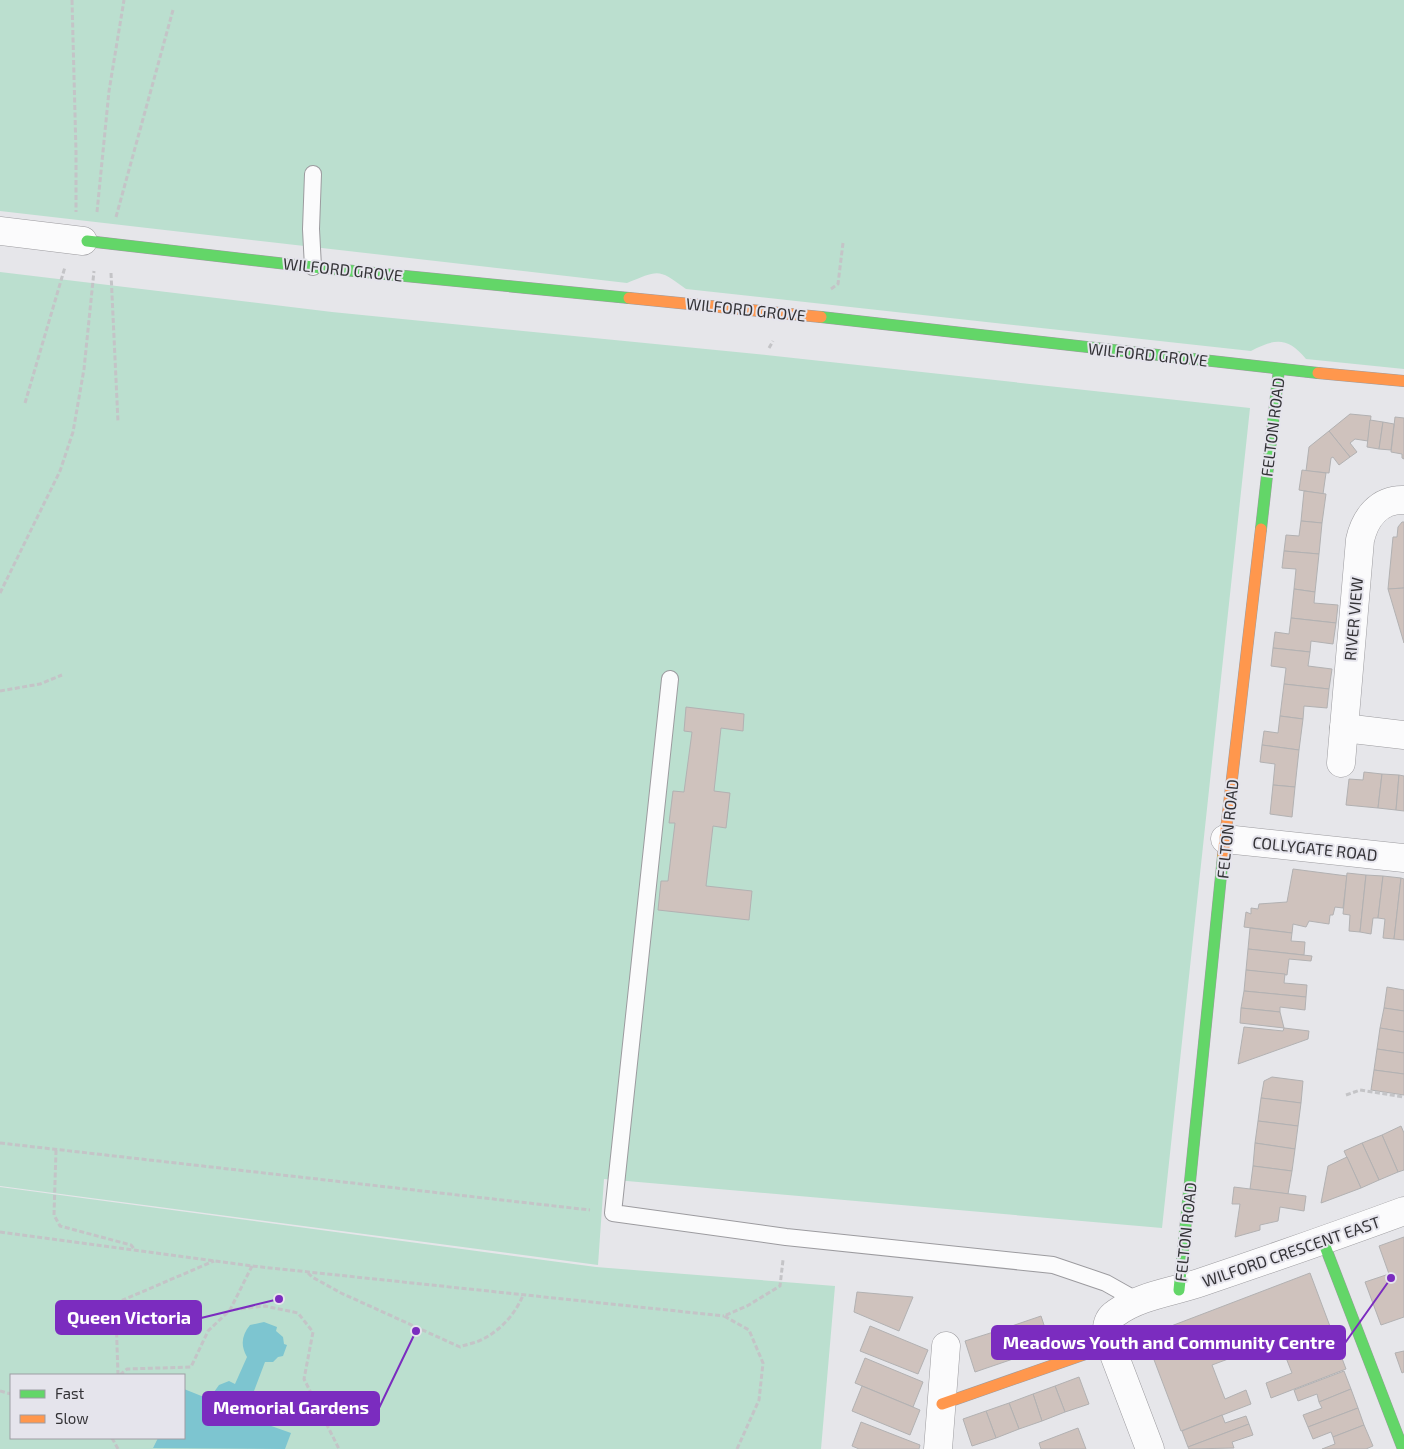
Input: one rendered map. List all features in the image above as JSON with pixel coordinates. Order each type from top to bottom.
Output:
[{"type":"street","name":"WILFORD GROVE","points":[[0,232],[314,267],[802,314],[1279,369],[1404,381]]},
{"type":"street","name":"FELTON ROAD","points":[[1179,1290],[1225,839],[1279,369]]},
{"type":"street","name":"RIVER VIEW","points":[[1341,763],[1360,540],[1363,527],[1368,518],[1378,508],[1387,503],[1404,500]]},
{"type":"street","points":[[1344,728],[1404,735]]},
{"type":"street","name":"COLLYGATE ROAD","points":[[1225,839],[1404,858]]},
{"type":"street","name":"WILFORD CRESCENT EAST","points":[[1111,1346],[1107,1336],[1108,1322],[1114,1314],[1138,1302],[1324,1241],[1404,1212]]},
{"type":"street","points":[[1324,1241],[1403,1449]]},
{"type":"street","points":[[938,1449],[946,1346]]},
{"type":"street","points":[[942,1404],[1111,1346],[1150,1449]]},
{"type":"lane","points":[[313,174],[311,229],[314,267]]},
{"type":"lane","points":[[670,679],[614,1213],[786,1237],[1053,1265],[1106,1283],[1138,1302]]},
{"type":"path","points":[[72,0],[77,203]]},
{"type":"path","points":[[0,593],[60,471],[73,432],[84,369],[94,276],[88,241],[124,0]]},
{"type":"path","points":[[118,422],[111,278],[112,244],[118,208],[173,10]]},
{"type":"path","points":[[838,284],[843,243]]},
{"type":"path","points":[[25,403],[64,272]]},
{"type":"path","points":[[0,691],[40,684],[62,676]]},
{"type":"path","points":[[1346,1095],[1360,1090],[1404,1097]]},
{"type":"path","points":[[0,1143],[614,1213]]},
{"type":"path","points":[[56,1150],[54,1215],[60,1226],[132,1245],[135,1250]]},
{"type":"path","points":[[0,1232],[252,1266],[724,1316],[749,1330],[763,1363],[759,1400],[738,1449]]},
{"type":"path","points":[[724,1316],[747,1306],[780,1286],[786,1237]]},
{"type":"path","points":[[119,1374],[116,1315],[123,1300],[214,1261]]},
{"type":"path","points":[[120,1374],[127,1369],[191,1367],[208,1332],[230,1310],[252,1266]]},
{"type":"path","points":[[308,1272],[312,1277],[341,1293],[460,1347],[484,1339],[505,1322],[518,1309],[523,1295]]},
{"type":"path","points":[[230,1310],[265,1306],[298,1313],[313,1332],[304,1379],[339,1449]]},
{"type":"green space","points":[[0,0],[1404,0],[1404,369],[1306,359],[1293,347],[1281,342],[1267,344],[1251,351],[686,289],[669,277],[658,273],[627,283],[0,211]]},
{"type":"green space","points":[[0,272],[332,312],[766,355],[1250,408],[1162,1228],[604,1179],[598,1265],[0,1186]]},
{"type":"green space","points":[[0,1187],[596,1267],[835,1286],[821,1449],[0,1449]]},
{"type":"water","points":[[264,1322],[277,1327],[276,1331],[283,1337],[284,1344],[287,1345],[283,1356],[278,1357],[273,1362],[265,1362],[254,1391],[261,1395],[266,1404],[260,1422],[291,1433],[285,1449],[153,1448],[158,1439],[185,1439],[185,1389],[209,1399],[219,1385],[229,1381],[235,1384],[247,1357],[243,1340],[250,1325]]},
{"type":"building","points":[[1350,414],[1371,416],[1368,441],[1355,439],[1350,443],[1357,452],[1350,457],[1329,431]]},
{"type":"building","points":[[1395,417],[1404,418],[1404,459],[1402,454],[1391,452]]},
{"type":"building","points":[[1370,420],[1383,422],[1379,449],[1367,447]]},
{"type":"building","points":[[1383,422],[1394,424],[1391,450],[1379,449]]},
{"type":"building","points":[[1329,431],[1350,457],[1339,465],[1333,457],[1331,458],[1329,473],[1306,471],[1309,447]]},
{"type":"building","points":[[1302,470],[1326,473],[1323,494],[1299,490]]},
{"type":"building","points":[[1304,491],[1326,494],[1322,523],[1301,521]]},
{"type":"building","points":[[1301,521],[1322,523],[1319,554],[1284,551],[1286,535],[1299,536]]},
{"type":"building","points":[[1404,522],[1404,588],[1388,589],[1393,537],[1397,537],[1398,527]]},
{"type":"building","points":[[1284,551],[1319,554],[1315,592],[1294,589],[1296,569],[1282,568]]},
{"type":"building","points":[[1404,588],[1404,643],[1388,589]]},
{"type":"building","points":[[1294,589],[1315,592],[1314,603],[1338,605],[1336,623],[1291,618]]},
{"type":"building","points":[[1291,618],[1336,623],[1333,644],[1311,641],[1310,652],[1273,648],[1275,632],[1289,634]]},
{"type":"building","points":[[1273,648],[1310,652],[1308,666],[1332,669],[1329,689],[1284,684],[1286,668],[1271,666]]},
{"type":"building","points":[[1284,684],[1329,689],[1327,708],[1304,706],[1303,719],[1280,716]]},
{"type":"building","points":[[686,707],[744,714],[743,731],[721,728],[714,791],[730,793],[726,828],[713,826],[706,886],[752,891],[749,920],[658,910],[661,881],[668,881],[675,823],[669,823],[673,791],[684,792],[692,732],[684,731]]},
{"type":"building","points":[[1280,716],[1303,719],[1299,750],[1262,745],[1264,731],[1278,733]]},
{"type":"building","points":[[1262,745],[1299,750],[1295,787],[1273,785],[1275,764],[1260,762]]},
{"type":"building","points":[[1364,772],[1382,774],[1378,808],[1346,805],[1349,779],[1363,780]]},
{"type":"building","points":[[1382,774],[1399,775],[1396,810],[1378,808]]},
{"type":"building","points":[[1399,775],[1404,776],[1404,811],[1396,810]]},
{"type":"building","points":[[1273,785],[1295,787],[1292,817],[1270,814]]},
{"type":"building","points":[[1293,869],[1347,876],[1343,908],[1335,907],[1333,915],[1330,915],[1329,924],[1309,921],[1306,927],[1293,924],[1292,933],[1244,927],[1246,912],[1251,914],[1251,908],[1258,909],[1259,904],[1287,902]]},
{"type":"building","points":[[1347,873],[1366,875],[1360,932],[1349,931],[1350,915],[1343,914]]},
{"type":"building","points":[[1366,875],[1383,876],[1378,918],[1373,918],[1371,934],[1360,932]]},
{"type":"building","points":[[1383,876],[1401,878],[1394,939],[1383,938],[1385,919],[1378,918]]},
{"type":"building","points":[[1401,878],[1404,879],[1404,940],[1394,939]]},
{"type":"building","points":[[1250,928],[1292,933],[1291,941],[1305,942],[1304,955],[1248,949]]},
{"type":"building","points":[[1248,949],[1312,956],[1311,961],[1289,959],[1287,975],[1246,970]]},
{"type":"building","points":[[1246,970],[1285,974],[1284,983],[1307,985],[1306,997],[1244,991]]},
{"type":"building","points":[[1387,987],[1404,990],[1404,1011],[1384,1008]]},
{"type":"building","points":[[1244,991],[1306,997],[1305,1010],[1280,1007],[1280,1012],[1241,1008]]},
{"type":"building","points":[[1241,1008],[1280,1012],[1284,1028],[1240,1023]]},
{"type":"building","points":[[1384,1008],[1404,1011],[1404,1032],[1380,1028]]},
{"type":"building","points":[[1244,1027],[1283,1031],[1284,1028],[1309,1031],[1308,1039],[1238,1064]]},
{"type":"building","points":[[1380,1028],[1404,1032],[1404,1053],[1377,1049]]},
{"type":"building","points":[[1377,1049],[1404,1053],[1404,1074],[1374,1070]]},
{"type":"building","points":[[1374,1070],[1404,1074],[1404,1095],[1371,1090]]},
{"type":"building","points":[[1272,1077],[1303,1081],[1301,1103],[1261,1098],[1264,1081]]},
{"type":"building","points":[[1261,1098],[1301,1103],[1298,1126],[1258,1121]]},
{"type":"building","points":[[1258,1121],[1298,1126],[1295,1149],[1255,1143]]},
{"type":"building","points":[[1401,1126],[1404,1133],[1404,1170],[1398,1172],[1382,1135]]},
{"type":"building","points":[[1382,1135],[1398,1172],[1379,1180],[1362,1143]]},
{"type":"building","points":[[1255,1143],[1295,1149],[1292,1171],[1253,1166]]},
{"type":"building","points":[[1362,1143],[1379,1180],[1361,1188],[1344,1151]]},
{"type":"building","points":[[1347,1157],[1361,1188],[1321,1203],[1328,1166]]},
{"type":"building","points":[[1253,1166],[1292,1171],[1288,1194],[1250,1189]]},
{"type":"building","points":[[1234,1187],[1306,1196],[1304,1211],[1280,1207],[1278,1221],[1260,1225],[1260,1230],[1235,1237],[1240,1204],[1232,1204]]},
{"type":"building","points":[[1404,1237],[1404,1317],[1381,1325],[1365,1282],[1389,1274],[1379,1246]]},
{"type":"building","points":[[1310,1273],[1346,1369],[1271,1398],[1266,1383],[1292,1373],[1279,1340],[1212,1365],[1225,1399],[1246,1390],[1251,1404],[1181,1431],[1145,1336]]},
{"type":"building","points":[[857,1292],[913,1297],[899,1331],[854,1312]]},
{"type":"building","points":[[1041,1316],[1051,1346],[1013,1359],[1003,1329]]},
{"type":"building","points":[[870,1326],[928,1350],[918,1374],[860,1351]]},
{"type":"building","points":[[1003,1329],[1013,1359],[975,1372],[965,1341]]},
{"type":"building","points":[[1404,1351],[1404,1372],[1402,1373],[1395,1353]]},
{"type":"building","points":[[865,1358],[923,1382],[913,1407],[855,1383]]},
{"type":"building","points":[[1344,1371],[1351,1389],[1319,1402],[1317,1394],[1298,1401],[1294,1390]]},
{"type":"building","points":[[1079,1377],[1089,1404],[1065,1412],[1055,1386]]},
{"type":"building","points":[[862,1386],[920,1410],[910,1435],[852,1411]]},
{"type":"building","points":[[1055,1386],[1065,1412],[1042,1421],[1033,1394]]},
{"type":"building","points":[[1351,1389],[1358,1408],[1308,1427],[1303,1415],[1322,1408],[1319,1402]]},
{"type":"building","points":[[1033,1394],[1042,1421],[1019,1429],[1009,1403]]},
{"type":"building","points":[[1009,1403],[1019,1429],[996,1438],[986,1411]]},
{"type":"building","points":[[1358,1408],[1364,1425],[1333,1437],[1331,1432],[1313,1439],[1308,1427]]},
{"type":"building","points":[[986,1411],[996,1438],[972,1446],[963,1419]]},
{"type":"building","points":[[1222,1415],[1225,1423],[1246,1416],[1249,1424],[1188,1447],[1182,1431]]},
{"type":"building","points":[[861,1422],[920,1445],[919,1449],[859,1449],[852,1446]]},
{"type":"building","points":[[1249,1424],[1253,1435],[1232,1442],[1234,1448],[1189,1449],[1188,1447]]},
{"type":"building","points":[[1364,1425],[1373,1446],[1366,1449],[1322,1449],[1335,1444],[1333,1437]]},
{"type":"building","points":[[1078,1428],[1086,1449],[1041,1449],[1039,1443]]},
{"type":"traffic: fast","points":[[87,241],[313,267],[629,298]]},
{"type":"traffic: fast","points":[[821,317],[1318,373]]},
{"type":"traffic: fast","points":[[1261,529],[1279,369]]},
{"type":"traffic: fast","points":[[1179,1290],[1223,856]]},
{"type":"traffic: fast","points":[[1323,1241],[1403,1449]]},
{"type":"traffic: slow","points":[[629,298],[821,317]]},
{"type":"traffic: slow","points":[[1318,373],[1404,381]]},
{"type":"traffic: slow","points":[[1223,856],[1261,529]]},
{"type":"traffic: slow","points":[[942,1404],[1111,1345]]},
{"type":"place","name":"Meadows Youth and Community Centre","points":[[1391,1278]]},
{"type":"place","name":"Queen Victoria","points":[[279,1299]]},
{"type":"place","name":"Memorial Gardens","points":[[416,1331]]}]
